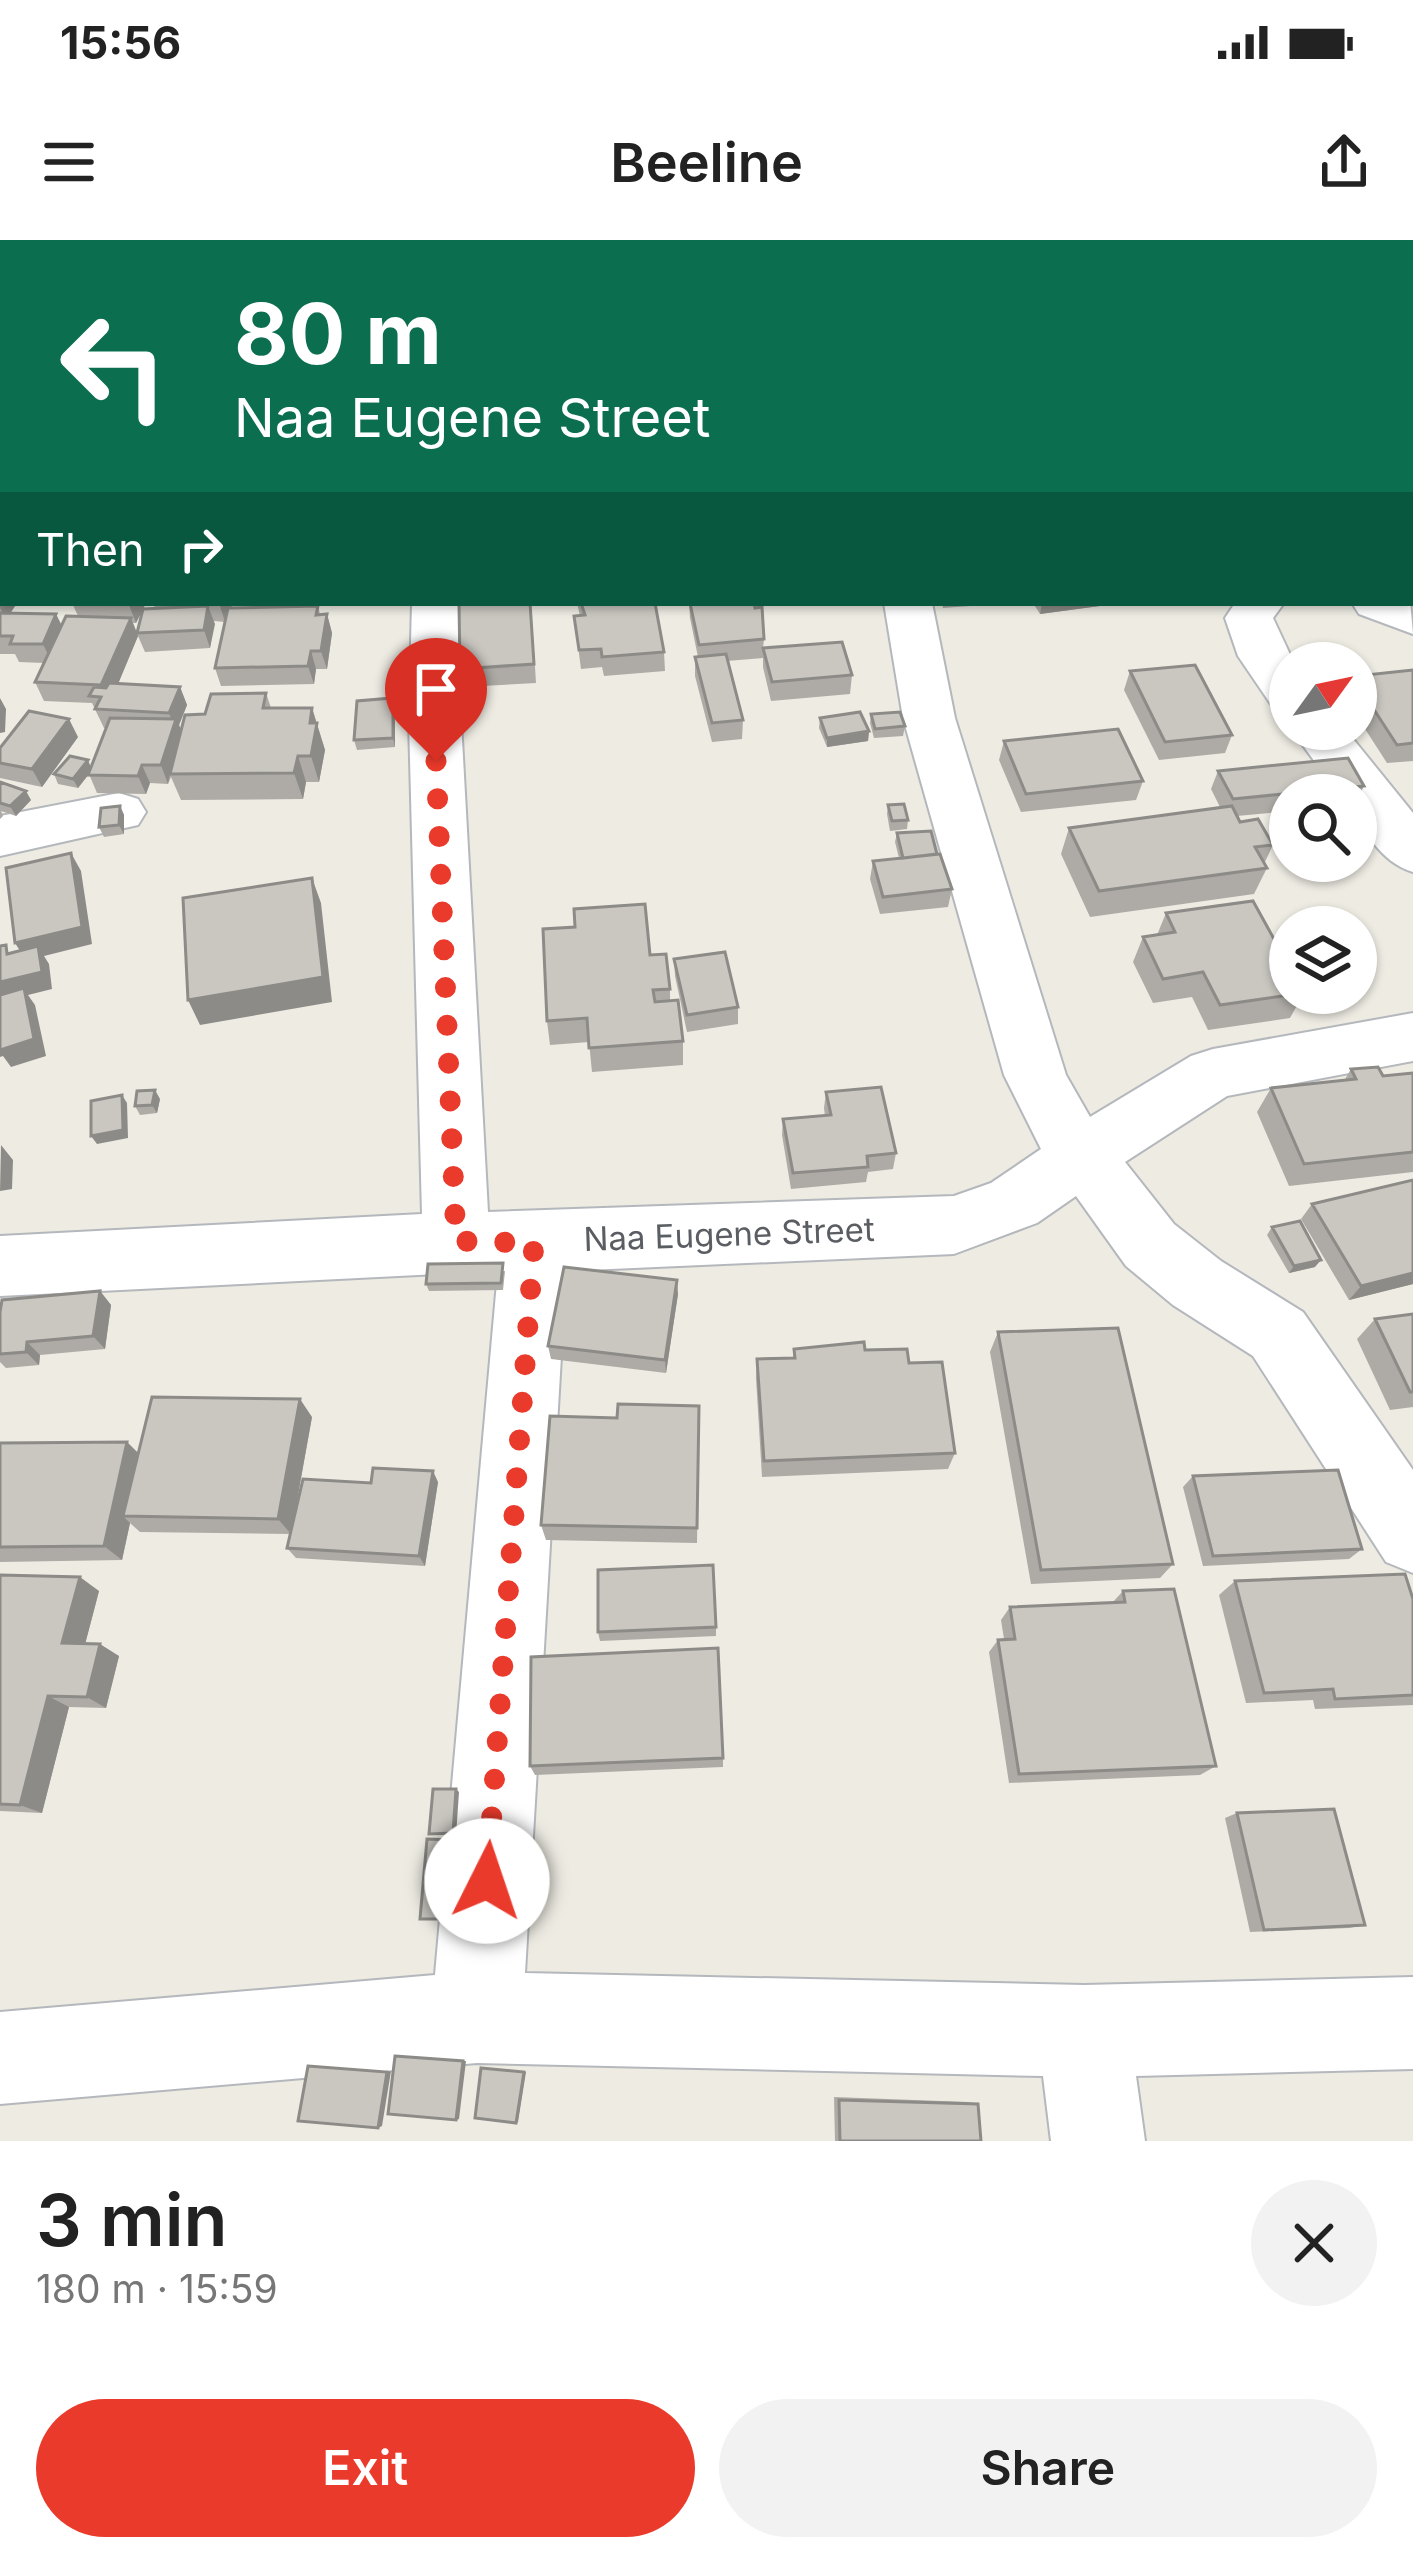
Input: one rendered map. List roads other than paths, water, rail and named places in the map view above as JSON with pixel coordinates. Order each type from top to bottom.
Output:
[{"type":"street","points":[[436,606],[435,721],[456,1241]]},
{"type":"street","points":[[909,606],[929,718],[1035,1075],[1056,1120],[1150,1244],[1197,1283],[1278,1334],[1413,1534]]},
{"type":"street","points":[[1258,606],[1250,618],[1252,632],[1269,660]]},
{"type":"street","points":[[1383,606],[1413,619]]},
{"type":"street","points":[[1333,750],[1413,852]]},
{"type":"street","points":[[0,836],[119,812]]},
{"type":"street","name":"Naa Eugene Street","points":[[0,1266],[456,1241],[534,1243],[955,1225],[1014,1203],[1149,1111],[1213,1074],[1413,1037]]},
{"type":"street","points":[[477,2017],[534,1243]]},
{"type":"street","points":[[0,2058],[477,2017],[1084,2031],[1413,2023]]},
{"type":"street","points":[[1084,2031],[1098,2141]]}]
